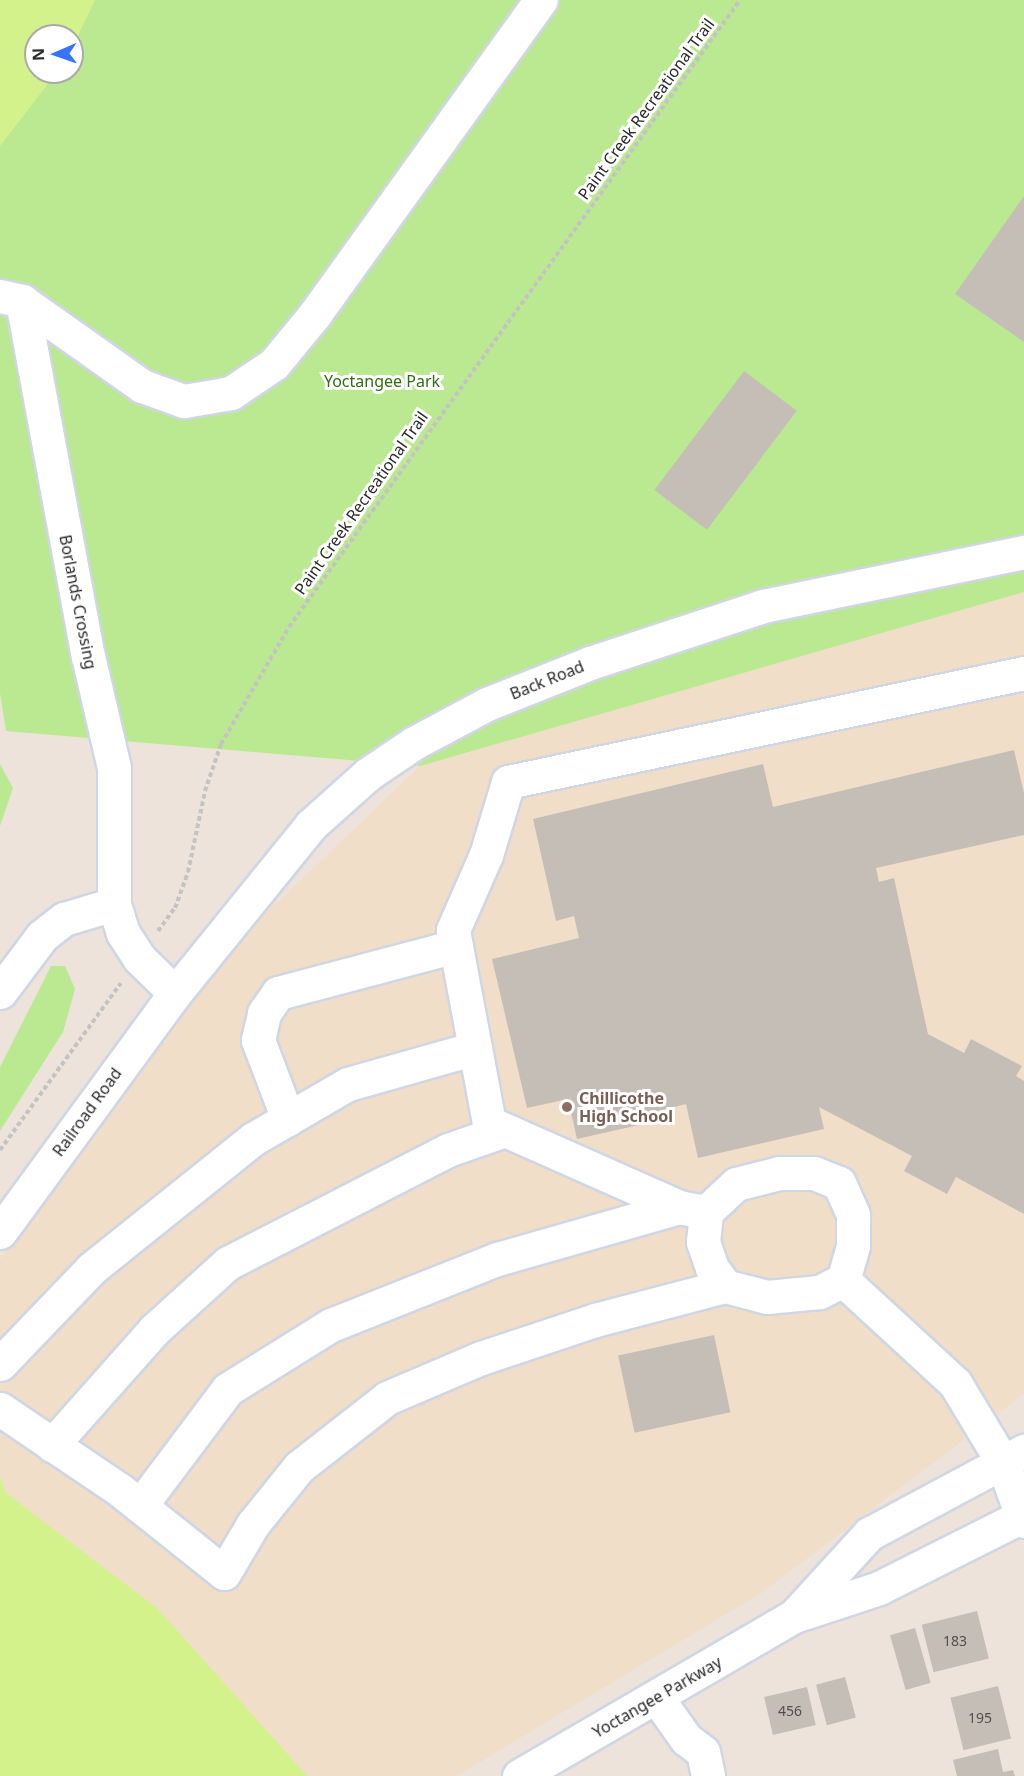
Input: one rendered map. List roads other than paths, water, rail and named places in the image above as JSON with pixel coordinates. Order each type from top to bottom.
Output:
[{"type":"street","points":[[11,298],[142,386],[184,401],[231,393],[274,364],[315,314],[541,0]]},
{"type":"street","name":"Borlands Crossing","points":[[11,298],[114,768],[114,904],[123,933],[139,958],[175,993]]},
{"type":"street","name":"Back Road","points":[[175,993],[311,825],[377,768],[414,743],[487,704],[591,663],[763,606],[1024,552]]},
{"type":"street","points":[[693,1209],[489,1123],[453,930],[486,855],[508,782],[1024,673]]},
{"type":"street","points":[[0,992],[42,936],[64,918],[114,904]]},
{"type":"street","points":[[288,1119],[258,1040],[264,1013],[279,993],[456,946]]},
{"type":"street","name":"Railroad Road","points":[[0,1232],[175,993]]},
{"type":"street","points":[[0,1364],[92,1268],[253,1138],[348,1084],[475,1048]]},
{"type":"street","points":[[52,1445],[154,1330],[228,1263],[448,1150],[505,1130]]},
{"type":"street","points":[[0,1409],[140,1506],[224,1573],[253,1524],[299,1467],[387,1398],[482,1358],[550,1335],[725,1286],[767,1297],[819,1292],[843,1280],[853,1246],[853,1215],[839,1183],[814,1173],[780,1173],[736,1184],[693,1209],[497,1259],[332,1325],[228,1389],[140,1506]]},
{"type":"street","points":[[693,1209],[712,1268],[725,1286]]},
{"type":"street","points":[[843,1280],[955,1383],[1013,1456],[1024,1517]]},
{"type":"street","name":"Yoctangee Parkway","points":[[794,1616],[869,1534],[1013,1456]]},
{"type":"street","name":"Yoctangee Parkway","points":[[519,1776],[657,1698],[794,1616],[879,1588],[1024,1517]]},
{"type":"street","points":[[657,1698],[686,1739],[703,1752],[708,1776]]},
{"type":"place","name":"Chillicothe High School","points":[[567,1107]]},
{"type":"park label","name":"Yoctangee Park","points":[[382,381]]}]
